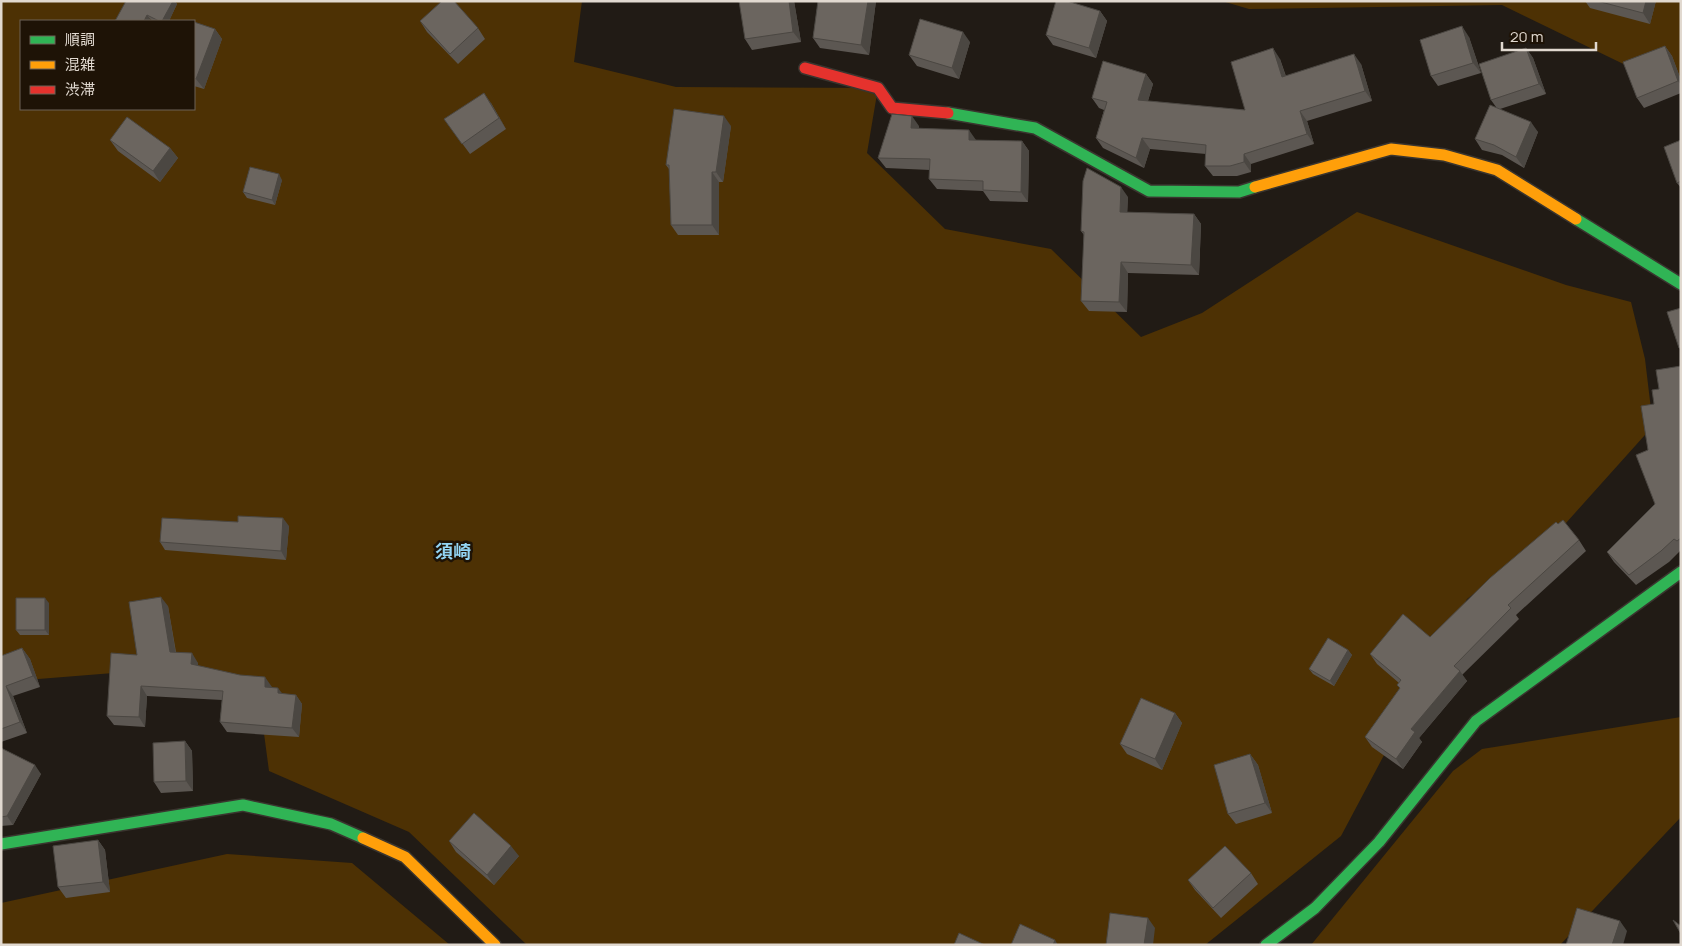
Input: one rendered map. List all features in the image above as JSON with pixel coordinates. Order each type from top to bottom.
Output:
[{"type":"street","points":[[805,68],[878,88],[892,108],[950,113],[1034,128],[1149,190],[1239,192],[1391,149],[1444,155],[1497,170],[1681,284]]},
{"type":"street","points":[[1266,945],[1316,908],[1379,842],[1476,721],[1681,572]]},
{"type":"street","points":[[1,844],[243,805],[331,824],[405,857],[496,945]]},
{"type":"shaded area","points":[[1,1],[582,1],[574,62],[676,87],[878,88],[867,153],[945,229],[1051,249],[1141,337],[1202,313],[1357,212],[1566,285],[1631,302],[1645,359],[1653,426],[1566,523],[1467,599],[1341,836],[1205,945],[527,945],[409,832],[269,771],[259,696],[126,672],[1,682]]},
{"type":"shaded area","points":[[1222,1],[1681,1],[1681,92],[1502,5],[1249,9]]},
{"type":"shaded area","points":[[1681,717],[1681,817],[1560,945],[1311,945],[1453,771],[1482,749]]},
{"type":"shaded area","points":[[227,854],[352,863],[450,945],[1,945],[1,903]]},
{"type":"building","points":[[126,1],[173,1],[163,20],[157,20],[147,15],[144,20],[116,20]]},
{"type":"building","points":[[442,1],[454,1],[478,28],[450,54],[420,21]]},
{"type":"building","points":[[739,1],[789,1],[793,32],[745,39]]},
{"type":"building","points":[[818,1],[868,1],[861,45],[813,38]]},
{"type":"building","points":[[1056,1],[1067,1],[1100,11],[1089,48],[1046,35]]},
{"type":"building","points":[[1597,1],[1646,1],[1643,13]]},
{"type":"building","points":[[920,19],[963,32],[952,68],[909,55]]},
{"type":"building","points":[[195,22],[215,29],[195,78]]},
{"type":"building","points":[[1462,26],[1473,63],[1431,76],[1420,40]]},
{"type":"building","points":[[1665,46],[1678,81],[1637,98],[1623,62]]},
{"type":"building","points":[[1273,48],[1282,77],[1354,54],[1365,91],[1300,111],[1307,134],[1244,154],[1244,162],[1230,166],[1205,166],[1206,145],[1142,138],[1136,158],[1096,138],[1107,102],[1092,98],[1103,61],[1146,74],[1138,100],[1245,110],[1231,62]]},
{"type":"building","points":[[1526,48],[1539,84],[1491,100],[1479,64]]},
{"type":"building","points":[[484,93],[499,118],[462,144],[444,119]]},
{"type":"building","points":[[1490,105],[1531,122],[1516,157],[1494,145],[1475,139]]},
{"type":"building","points":[[674,109],[724,116],[716,172],[712,172],[712,225],[671,225],[669,165],[666,165]]},
{"type":"building","points":[[892,114],[912,116],[911,128],[969,130],[969,140],[1022,141],[1021,192],[983,190],[983,181],[929,179],[930,159],[878,158]]},
{"type":"building","points":[[127,117],[170,148],[153,171],[110,140]]},
{"type":"building","points":[[1681,140],[1681,181],[1677,183],[1664,147]]},
{"type":"building","points":[[250,167],[279,174],[272,200],[243,192]]},
{"type":"building","points":[[1087,168],[1121,187],[1120,212],[1194,214],[1191,265],[1121,262],[1119,302],[1081,301],[1084,232],[1081,231],[1083,181]]},
{"type":"building","points":[[1681,308],[1681,348],[1679,348],[1667,312]]},
{"type":"building","points":[[1681,366],[1681,538],[1677,541],[1674,539],[1629,575],[1607,552],[1655,504],[1636,455],[1648,450],[1641,406],[1654,404],[1652,390],[1659,389],[1656,370]]},
{"type":"building","points":[[238,516],[283,518],[281,551],[160,542],[162,518],[238,522]]},
{"type":"building","points":[[1563,520],[1579,540],[1508,605],[1511,608],[1454,666],[1460,671],[1411,729],[1415,732],[1396,759],[1365,737],[1400,688],[1397,685],[1401,680],[1370,654],[1403,614],[1430,637],[1490,578],[1556,522],[1558,524]]},
{"type":"building","points":[[161,597],[170,652],[192,653],[191,664],[240,675],[265,677],[265,687],[278,688],[278,693],[296,695],[292,728],[220,722],[223,691],[141,686],[139,717],[107,716],[111,653],[137,655],[129,602]]},
{"type":"building","points":[[16,598],[45,598],[45,630],[16,630]]},
{"type":"building","points":[[1328,638],[1348,650],[1330,681],[1309,669]]},
{"type":"building","points":[[22,648],[33,676],[6,686],[20,722],[1,729],[1,656]]},
{"type":"building","points":[[1141,698],[1175,713],[1155,759],[1120,744]]},
{"type":"building","points":[[185,741],[186,781],[154,782],[153,743]]},
{"type":"building","points":[[1,748],[35,765],[7,816],[1,817]]},
{"type":"building","points":[[1250,754],[1265,803],[1228,814],[1214,765]]},
{"type":"building","points":[[474,813],[511,846],[487,875],[449,841]]},
{"type":"building","points":[[98,840],[103,882],[58,887],[53,846]]},
{"type":"building","points":[[1225,846],[1251,873],[1213,908],[1188,880]]},
{"type":"building","points":[[1577,908],[1620,921],[1612,945],[1566,945]]},
{"type":"building","points":[[1110,913],[1148,918],[1144,945],[1106,945]]},
{"type":"building","points":[[1673,920],[1681,926],[1681,934]]},
{"type":"building","points":[[1020,924],[1055,940],[1053,945],[1011,945]]},
{"type":"building","points":[[959,933],[985,945],[954,945]]},
{"type":"traffic: fast","points":[[948,113],[1035,128],[1149,191],[1239,192],[1255,187]]},
{"type":"traffic: fast","points":[[1576,219],[1681,284]]},
{"type":"traffic: fast","points":[[1266,945],[1315,908],[1379,842],[1476,721],[1681,572]]},
{"type":"traffic: fast","points":[[1,844],[243,805],[331,824],[363,838]]},
{"type":"traffic: slow","points":[[1255,187],[1391,149],[1444,155],[1497,170],[1576,219]]},
{"type":"traffic: slow","points":[[363,838],[405,857],[495,945]]},
{"type":"traffic: jam","points":[[805,68],[878,88],[892,108],[948,113]]},
{"type":"district","name":"須崎","points":[[453,552]]}]
